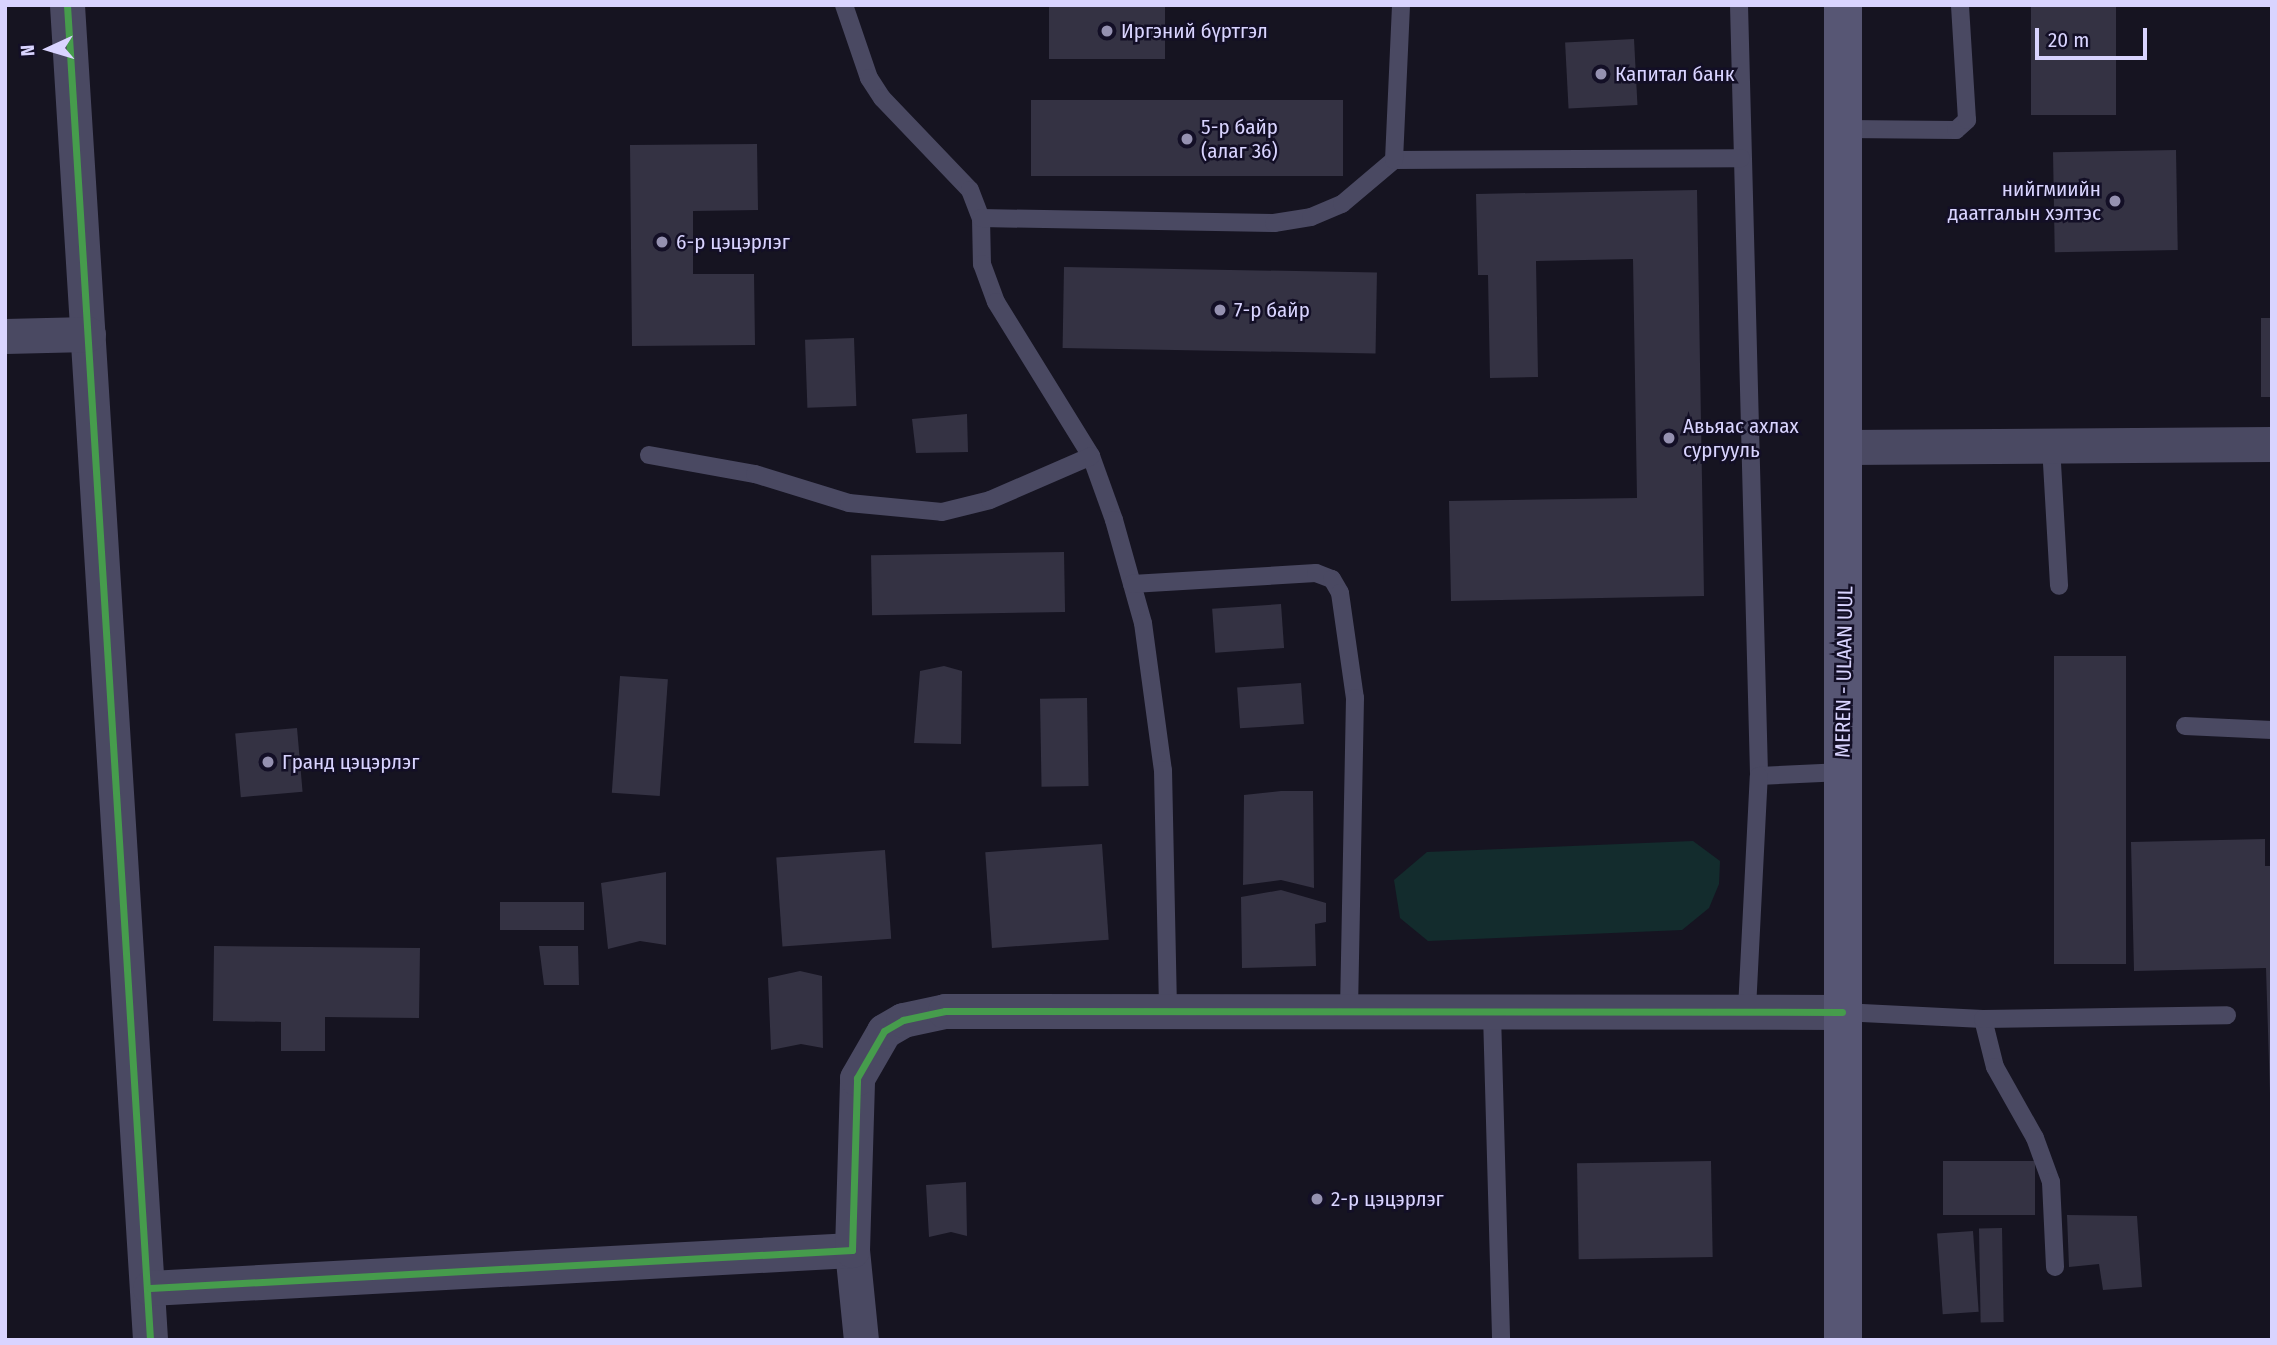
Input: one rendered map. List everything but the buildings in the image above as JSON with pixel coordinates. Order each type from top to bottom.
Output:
[{"type":"street","points":[[67,5],[150,1288],[150,1340]]},
{"type":"street","name":"MEREN - ULAAN UUL","points":[[1843,5],[1847,447],[1843,772],[1843,1340]]},
{"type":"street","points":[[5,336],[88,334]]},
{"type":"street","points":[[1847,447],[2272,444]]},
{"type":"street","points":[[861,1340],[852,1250],[857,1078],[884,1031],[903,1020],[944,1011],[1349,1010],[1492,1014],[1747,1009],[1842,1012]]},
{"type":"street","points":[[150,1288],[852,1250]]},
{"type":"lane","points":[[844,5],[869,78],[898,115],[962,176],[981,218],[982,264],[996,302],[1091,456],[1132,584],[1163,770],[1168,1011]]},
{"type":"lane","points":[[1395,160],[1401,5]]},
{"type":"lane","points":[[1739,5],[1759,776],[1747,1009]]},
{"type":"lane","points":[[1846,129],[1956,130],[1967,120],[1960,5]]},
{"type":"lane","points":[[981,218],[1286,221],[1342,204],[1395,160],[1741,158]]},
{"type":"lane","points":[[2051,446],[2059,586]]},
{"type":"lane","points":[[649,455],[755,474],[849,503],[942,512],[990,500],[1091,456]]},
{"type":"lane","points":[[1132,584],[1316,573],[1332,579],[1340,593],[1355,698],[1349,1010]]},
{"type":"lane","points":[[2185,726],[2272,730]]},
{"type":"lane","points":[[1759,776],[1843,772]]},
{"type":"lane","points":[[1842,1012],[1983,1019],[2227,1015]]},
{"type":"lane","points":[[1492,1014],[1501,1340]]},
{"type":"lane","points":[[1983,1019],[1995,1067],[2035,1138],[2051,1182],[2055,1267]]},
{"type":"green space","points":[[1693,841],[1720,861],[1719,884],[1709,908],[1682,930],[1428,941],[1400,918],[1394,880],[1427,852]]},
{"type":"cycle path","points":[[67,5],[150,1340]]},
{"type":"cycle path","points":[[150,1288],[852,1250],[857,1078],[884,1031],[903,1020],[945,1011],[1842,1012]]},
{"type":"place","name":"Иргэний бүртгэл","points":[[1107,31]]},
{"type":"place","name":"Капитал банк","points":[[1601,74]]},
{"type":"place","name":"5-р байр (алаг 36)","points":[[1187,139]]},
{"type":"place","name":"нийгмиийн даатгалын хэлтэс","points":[[2115,201]]},
{"type":"place","name":"6-р цэцэрлэг","points":[[662,242]]},
{"type":"place","name":"7-р байр","points":[[1220,310]]},
{"type":"place","name":"Авьяас ахлах сургууль","points":[[1669,438]]},
{"type":"place","name":"Гранд цэцэрлэг","points":[[268,762]]},
{"type":"place","name":"2-р цэцэрлэг","points":[[1317,1199]]}]
